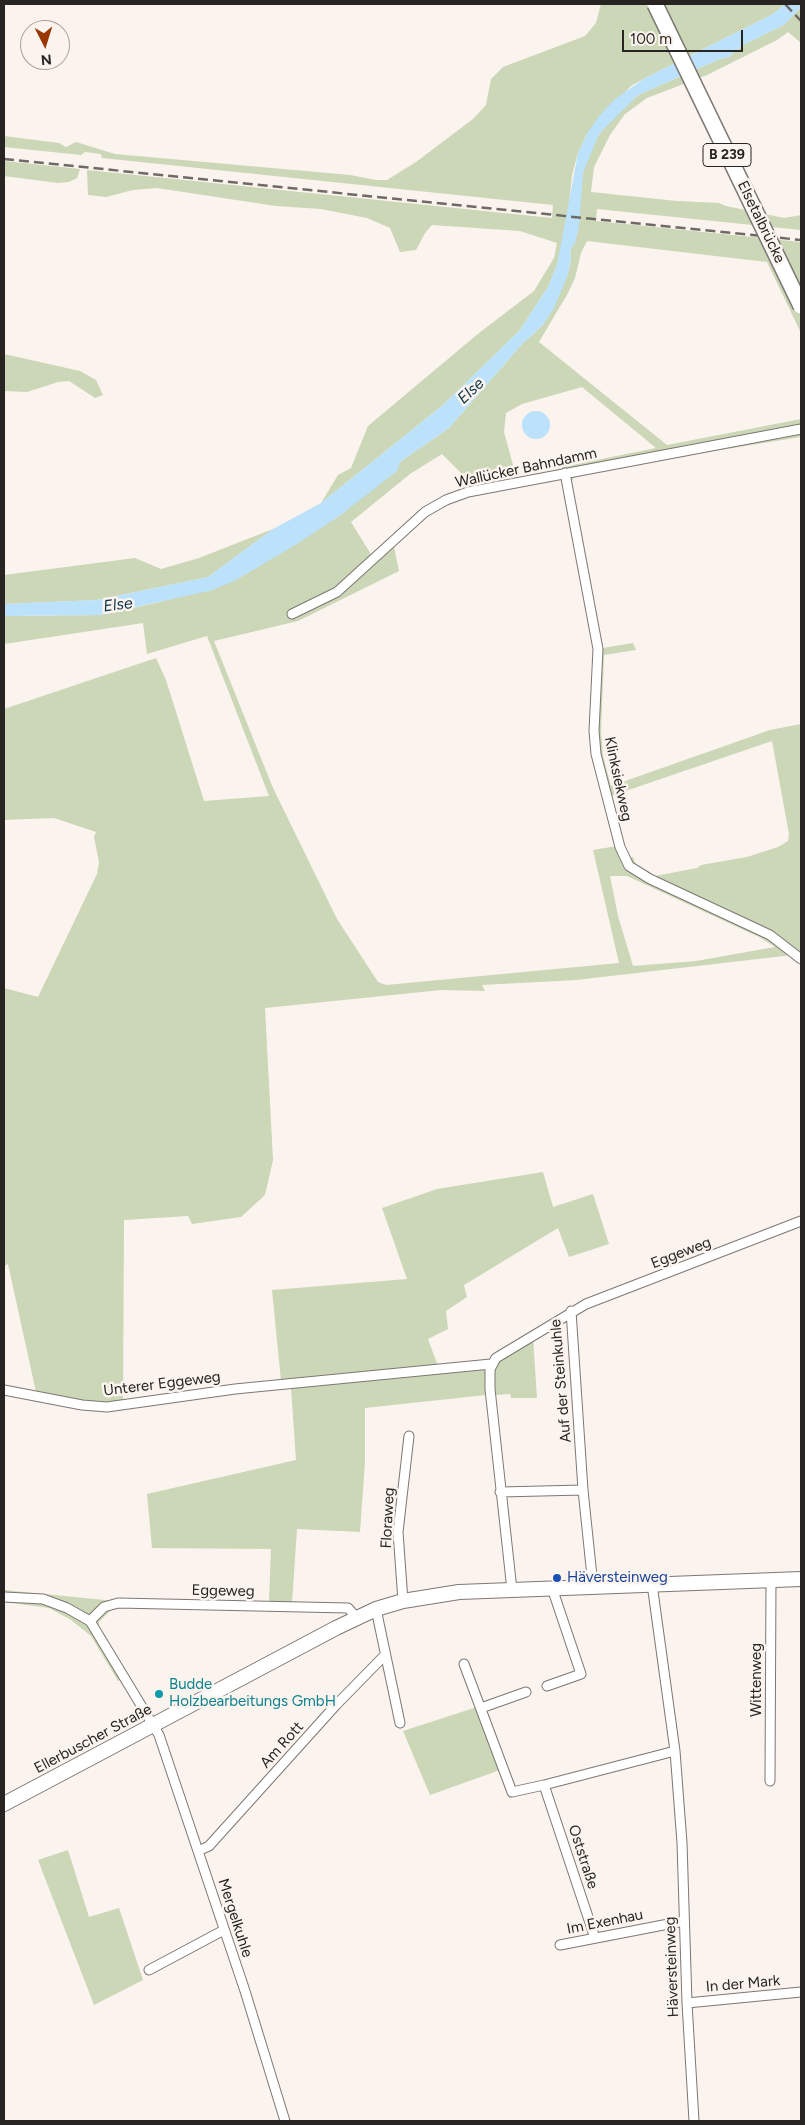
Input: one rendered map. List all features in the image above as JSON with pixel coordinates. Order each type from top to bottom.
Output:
[{"type":"main road","name":"Elsetalbrücke","points":[[655,4],[801,306]]},
{"type":"main road","name":"Ellerbuscher Straße","points":[[4,1804],[357,1618],[376,1609],[403,1601],[459,1592],[801,1580]]},
{"type":"street","name":"Wallücker Bahndamm","points":[[292,614],[337,592],[425,512],[446,500],[468,492],[801,430]]},
{"type":"street","name":"Klinksiekweg","points":[[566,473],[598,649],[594,731],[596,754],[620,847],[629,866],[650,880],[770,935],[801,959]]},
{"type":"street","name":"Eggeweg","points":[[571,1311],[801,1221]]},
{"type":"street","name":"Auf der Steinkuhle","points":[[492,1364],[498,1356],[571,1311],[582,1490],[593,1586]]},
{"type":"street","name":"Unterer Eggeweg","points":[[4,1390],[82,1405],[107,1407],[235,1389],[492,1364]]},
{"type":"street","points":[[492,1364],[490,1389],[512,1590]]},
{"type":"street","name":"Floraweg","points":[[403,1601],[398,1532],[409,1436]]},
{"type":"street","points":[[500,1492],[582,1490]]},
{"type":"street","name":"Wittenweg","points":[[770,1781],[771,1580]]},
{"type":"street","name":"Häversteinweg","points":[[652,1584],[676,1751],[686,2003],[694,2121]]},
{"type":"street","points":[[547,1686],[581,1674],[552,1588]]},
{"type":"street","points":[[4,1597],[43,1599],[67,1608],[90,1622],[152,1726]]},
{"type":"street","name":"Eggeweg","points":[[90,1622],[104,1608],[118,1603],[348,1608],[357,1618]]},
{"type":"street","points":[[376,1609],[400,1723]]},
{"type":"street","name":"Am Rott","points":[[198,1851],[208,1846],[336,1705],[385,1655]]},
{"type":"street","points":[[464,1664],[512,1792],[676,1751]]},
{"type":"street","points":[[481,1708],[526,1692]]},
{"type":"street","name":"Mergelkuhle","points":[[152,1726],[158,1735],[198,1851],[285,2121]]},
{"type":"street","name":"Oststraße","points":[[544,1785],[595,1938]]},
{"type":"street","name":"Im Exenhau","points":[[560,1945],[684,1921]]},
{"type":"street","points":[[149,1970],[224,1930]]},
{"type":"street","name":"In der Mark","points":[[686,2003],[801,1992]]},
{"type":"green space","points":[[601,4],[785,4],[773,14],[631,86],[588,132],[578,153],[572,175],[567,223],[557,265],[548,287],[520,330],[443,405],[321,503],[338,475],[351,468],[368,426],[479,333],[534,291],[554,258],[557,243],[520,231],[432,225],[425,233],[416,250],[400,252],[390,228],[367,218],[321,209],[276,206],[157,188],[133,190],[106,197],[88,195],[87,170],[552,218],[553,205],[102,158],[101,154],[85,152],[81,155],[4,147],[4,136],[59,143],[66,147],[76,142],[115,154],[387,180],[416,162],[473,119],[486,105],[491,79],[503,67],[585,36],[596,23]]},
{"type":"green space","points":[[801,7],[801,43],[788,32],[777,40],[707,75],[647,98],[625,114],[610,135],[594,167],[591,192],[677,201],[719,203],[784,218],[801,215],[801,230],[597,209],[596,221],[801,242],[801,333],[767,262],[587,241],[581,253],[575,278],[568,293],[539,342],[667,445],[801,419],[801,437],[578,473],[570,483],[603,648],[633,643],[636,650],[604,655],[601,731],[603,756],[611,786],[770,730],[801,724],[801,954],[576,980],[482,985],[485,991],[441,990],[265,1008],[273,1160],[265,1195],[241,1217],[192,1224],[188,1216],[124,1220],[123,1401],[281,1381],[272,1290],[407,1279],[382,1208],[437,1189],[543,1172],[553,1207],[593,1194],[609,1244],[569,1257],[558,1228],[464,1285],[467,1297],[446,1311],[448,1329],[428,1339],[438,1366],[488,1359],[486,1395],[365,1408],[365,1462],[360,1532],[297,1529],[292,1603],[269,1602],[271,1549],[152,1548],[147,1494],[296,1460],[291,1388],[237,1392],[121,1409],[36,1392],[8,1264],[4,1266],[4,988],[38,997],[97,874],[99,862],[94,837],[96,832],[54,818],[4,820],[4,709],[156,658],[166,680],[204,801],[269,796],[207,636],[147,654],[143,623],[4,644],[4,616],[100,615],[160,602],[236,580],[342,514],[400,462],[449,428],[522,344],[543,325],[567,277],[571,259],[570,250],[575,243],[583,173],[599,134],[638,95],[720,59],[729,57],[743,45],[784,25]],"holes":[[[582,387],[656,448],[562,467],[597,649],[594,754],[605,798],[772,741],[789,834],[788,841],[778,847],[747,857],[650,877],[638,869],[633,857],[623,859],[617,846],[593,850],[619,963],[386,985],[378,982],[337,919],[273,788],[214,641],[298,621],[399,571],[393,542],[372,556],[351,522],[410,474],[442,454],[473,485],[516,476],[504,432],[506,413],[522,404]],[[610,876],[627,876],[759,937],[775,947],[696,961],[633,966],[618,916]]]},
{"type":"green space","points":[[4,161],[80,169],[77,178],[69,182],[58,183],[4,176]]},
{"type":"green space","points":[[4,354],[80,371],[96,380],[103,395],[95,398],[69,381],[58,382],[27,392],[4,391]]},
{"type":"green space","points":[[273,529],[208,577],[97,600],[4,604],[4,575],[135,558],[161,569],[199,558]]},
{"type":"green space","points":[[533,1337],[537,1398],[511,1398],[510,1394],[496,1395],[492,1376],[496,1361]]},
{"type":"green space","points":[[4,1590],[115,1601],[112,1609],[99,1622],[99,1629],[127,1676],[118,1681],[91,1636],[71,1620],[49,1608],[4,1602]]},
{"type":"green space","points":[[477,1707],[500,1770],[430,1795],[403,1731]]},
{"type":"green space","points":[[68,1850],[89,1917],[119,1908],[143,1980],[94,2005],[38,1860]]},
{"type":"water","name":"Else","points":[[785,4],[801,4],[801,7],[784,25],[743,45],[729,57],[720,59],[638,95],[599,134],[583,173],[579,227],[575,243],[570,250],[571,259],[567,277],[554,308],[543,325],[522,344],[449,428],[400,462],[397,471],[342,514],[297,544],[236,580],[213,590],[100,615],[4,616],[4,604],[97,600],[208,577],[273,529],[321,503],[443,405],[520,330],[548,287],[557,265],[578,153],[588,132],[599,116],[615,99],[645,78],[773,14]]},
{"type":"water","points":[[536,411],[546,415],[550,425],[546,435],[536,439],[526,435],[522,425],[526,415]]},
{"type":"railway","points":[[785,4],[801,21]]},
{"type":"railway","points":[[4,159],[801,240]]},
{"type":"place","name":"Häversteinweg","points":[[557,1578]]},
{"type":"place","name":"Budde Holzbearbeitungs GmbH","points":[[159,1694]]}]
